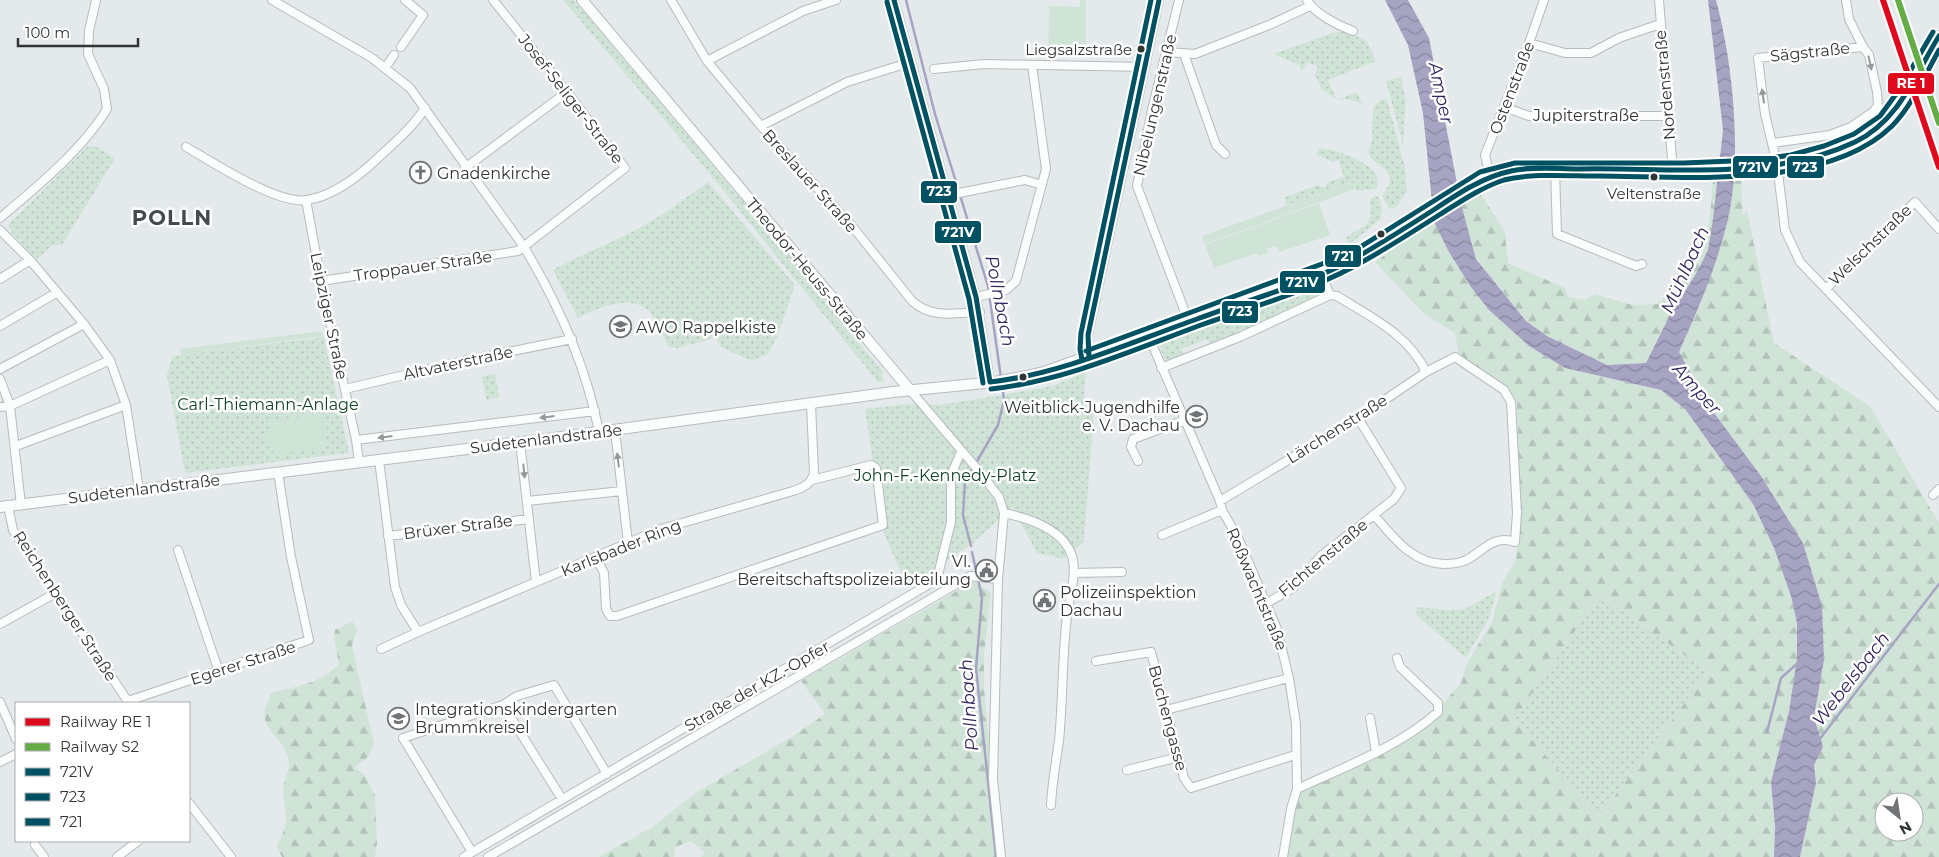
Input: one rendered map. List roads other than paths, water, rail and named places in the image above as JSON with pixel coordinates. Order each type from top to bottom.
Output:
[{"type":"street","points":[[0,218],[27,196],[58,166],[98,123],[107,109],[104,89],[88,54],[89,31],[96,0]]},
{"type":"street","points":[[272,0],[372,58],[410,88],[465,168],[524,247],[555,302],[572,339],[595,411],[599,432]]},
{"type":"street","points":[[401,47],[423,16],[405,0]]},
{"type":"street","name":"Josef-Seliger-Straße","points":[[493,0],[625,168],[535,236],[524,247]]},
{"type":"street","name":"Theodor-Heuss-Straße","points":[[582,0],[999,497],[1004,513],[998,579],[993,779],[1001,857]]},
{"type":"street","name":"Breslauer Straße","points":[[671,0],[707,61],[760,126],[852,226],[917,306],[933,314],[980,312]]},
{"type":"street","points":[[707,61],[788,18],[836,0]]},
{"type":"street","points":[[894,0],[952,195],[980,312],[993,382]]},
{"type":"street","points":[[1089,358],[1086,348],[1088,336],[1159,0]]},
{"type":"street","name":"Nibelungenstraße","points":[[1179,0],[1137,186],[1188,320]]},
{"type":"street","name":"Ostenstraße","points":[[1490,176],[1485,155],[1530,44],[1544,0]]},
{"type":"street","name":"Nordenstraße","points":[[1660,0],[1660,24],[1672,170]]},
{"type":"street","points":[[1846,0],[1849,19],[1863,46]]},
{"type":"street","points":[[1166,52],[1196,54],[1269,25],[1308,3],[1343,27],[1354,31]]},
{"type":"street","points":[[1530,44],[1565,53],[1591,53],[1619,38],[1660,24]]},
{"type":"street","name":"Sudetenlandstraße","points":[[4,507],[615,430],[910,390],[993,382],[1041,373],[1089,358],[1188,320],[1321,274],[1352,260],[1490,176],[1515,170],[1672,170],[1737,167],[1777,164],[1813,158],[1838,150],[1865,137],[1886,121],[1939,36]]},
{"type":"street","name":"Sägstraße","points":[[1773,143],[1830,135],[1851,127],[1874,111],[1878,105],[1876,92],[1869,55],[1863,46],[1758,58],[1765,114],[1777,164]]},
{"type":"street","points":[[1184,54],[1216,145],[1225,154]]},
{"type":"street","points":[[385,68],[394,55]]},
{"type":"street","points":[[760,126],[847,82],[911,62]]},
{"type":"street","points":[[934,69],[984,64],[1144,67]]},
{"type":"street","points":[[976,297],[994,294],[1012,287],[1016,280],[1046,169],[1032,66]]},
{"type":"street","points":[[465,168],[567,92]]},
{"type":"street","name":"Jupiterstraße","points":[[1504,107],[1529,116],[1668,116]]},
{"type":"street","points":[[186,147],[263,190],[288,198],[306,200],[333,191],[353,180],[417,121],[424,108]]},
{"type":"street","points":[[1777,164],[1785,230],[1800,262],[1939,407]]},
{"type":"street","points":[[1555,170],[1557,234],[1636,266],[1642,264]]},
{"type":"street","points":[[952,195],[1024,180],[1042,185]]},
{"type":"street","name":"Leipziger Straße","points":[[306,200],[359,462]]},
{"type":"street","name":"Welschstraße","points":[[1826,289],[1915,202],[1939,229]]},
{"type":"street","points":[[0,230],[30,260],[84,324],[110,360],[126,405],[139,489]]},
{"type":"street","name":"Troppauer Straße","points":[[321,281],[509,253],[524,247]]},
{"type":"street","points":[[0,279],[30,260]]},
{"type":"street","points":[[1321,274],[1330,295]]},
{"type":"street","points":[[0,326],[56,292]]},
{"type":"street","points":[[1162,368],[1242,336],[1330,295],[1337,296],[1396,332],[1426,372]]},
{"type":"street","points":[[0,369],[84,324]]},
{"type":"street","name":"Roßwachtstraße","points":[[1148,335],[1220,500],[1222,510],[1239,540],[1283,647],[1296,724],[1297,789],[1291,810],[1283,857]]},
{"type":"street","name":"Altvaterstraße","points":[[345,389],[464,360],[572,339]]},
{"type":"street","name":"Lärchenstraße","points":[[1220,500],[1358,418],[1426,372],[1455,358],[1504,390],[1511,402],[1517,513],[1514,542],[1495,540],[1461,562],[1436,564],[1419,559],[1406,550],[1374,516]]},
{"type":"street","points":[[0,407],[10,406],[110,360]]},
{"type":"street","points":[[0,379],[10,406],[16,446],[21,505]]},
{"type":"street","points":[[811,404],[814,444],[812,480]]},
{"type":"street","points":[[16,446],[126,405]]},
{"type":"street","name":"Sudetenlandstraße","points":[[356,440],[595,411]]},
{"type":"street","name":"Fichtenstraße","points":[[1265,604],[1293,588],[1321,556],[1394,499],[1401,488],[1358,418]]},
{"type":"street","points":[[1138,461],[1130,447],[1133,439],[1185,420]]},
{"type":"street","points":[[615,430],[628,543]]},
{"type":"street","points":[[520,442],[536,582]]},
{"type":"street","name":"Straße der KZ.-Opfer","points":[[464,857],[926,586],[938,575],[951,522],[951,475],[961,452]]},
{"type":"street","points":[[378,460],[397,597],[418,632]]},
{"type":"street","name":"Karlsbader Ring","points":[[382,649],[661,529],[800,489],[812,480],[871,465],[876,468],[883,525],[617,616],[610,616],[606,609],[604,573],[596,557]]},
{"type":"street","name":"Egerer Straße","points":[[129,702],[218,669],[308,640],[291,557],[278,472]]},
{"type":"street","points":[[1932,495],[1939,489]]},
{"type":"street","points":[[527,501],[622,491]]},
{"type":"street","name":"Reichenberger Straße","points":[[4,507],[13,530],[54,594],[129,702]]},
{"type":"street","points":[[1162,535],[1222,510]]},
{"type":"street","points":[[1004,513],[1030,519],[1060,538],[1070,550],[1074,573],[1067,616],[1058,742],[1053,772],[1051,805]]},
{"type":"street","name":"Brüxer Straße","points":[[388,536],[529,519]]},
{"type":"street","points":[[178,550],[218,669]]},
{"type":"street","points":[[1074,573],[1122,572]]},
{"type":"street","points":[[488,857],[970,576],[998,579]]},
{"type":"street","points":[[0,624],[54,594]]},
{"type":"street","name":"Buchengasse","points":[[1096,661],[1151,652],[1184,778],[1191,788],[1296,756]]},
{"type":"street","points":[[1297,789],[1376,752],[1427,722],[1438,712],[1438,703],[1400,667],[1397,658]]},
{"type":"street","points":[[1166,710],[1289,678]]},
{"type":"street","points":[[472,852],[403,738],[503,705],[516,696],[554,685],[607,774]]},
{"type":"street","points":[[0,702],[15,737]]},
{"type":"street","points":[[503,705],[562,799]]},
{"type":"street","points":[[1370,718],[1376,752]]},
{"type":"street","points":[[0,762],[15,754]]},
{"type":"street","points":[[1127,770],[1179,757]]},
{"type":"street","points":[[190,804],[231,857]]},
{"type":"street","points":[[117,857],[137,842]]},
{"type":"street","points":[[34,845],[44,857]]},
{"type":"water","name":"Amper","points":[[1385,0],[1408,0],[1429,38],[1461,204],[1476,259],[1526,321],[1547,336],[1607,365],[1646,363],[1670,315],[1697,272],[1708,250],[1723,130],[1708,0],[1716,0],[1727,53],[1734,112],[1735,141],[1732,198],[1723,240],[1712,273],[1679,352],[1709,406],[1761,476],[1803,543],[1822,606],[1824,660],[1814,717],[1823,747],[1814,765],[1816,783],[1800,857],[1774,857],[1775,826],[1771,782],[1789,711],[1797,658],[1797,623],[1791,596],[1774,548],[1753,504],[1685,409],[1661,390],[1565,368],[1529,346],[1489,310],[1471,287],[1449,252],[1434,222],[1423,113],[1408,45]]},
{"type":"waterway","name":"Pollnbach","points":[[906,0],[935,114],[988,286],[1001,378]]},
{"type":"waterway","name":"Pollnbach","points":[[971,546],[963,515],[965,482],[998,425],[1004,400],[1002,384]]},
{"type":"waterway","name":"Pollnbach","points":[[972,552],[982,598],[976,668],[996,857]]},
{"type":"waterway","name":"Webelsbach","points":[[1819,740],[1939,584]]},
{"type":"waterway","points":[[1767,732],[1781,678],[1798,663]]},
{"type":"rail line","name":"S2","points":[[1898,0],[1939,123]]},
{"type":"place","name":"Liegsalzstraße","points":[[1141,49]]},
{"type":"place","name":"Gnadenkirche","points":[[421,173]]},
{"type":"place","name":"Veltenstraße","points":[[1654,177]]},
{"type":"place","name":"AWO Rappelkiste","points":[[620,327]]},
{"type":"place","name":"Weitblick-Jugendhilfe e. V. Dachau","points":[[1196,416]]},
{"type":"place","name":"VI. Bereitschaftspolizeiabteilung","points":[[987,570]]},
{"type":"place","name":"Polizeiinspektion Dachau","points":[[1044,601]]},
{"type":"place","name":"Integrationskindergarten Brummkreisel","points":[[399,718]]},
{"type":"district","name":"POLLN","points":[[172,217]]},
{"type":"water label","name":"Mühlbach","points":[[1685,270]]},
{"type":"park label","name":"Carl-Thiemann-Anlage","points":[[268,404]]},
{"type":"park label","name":"John-F.-Kennedy-Platz","points":[[945,475]]}]
